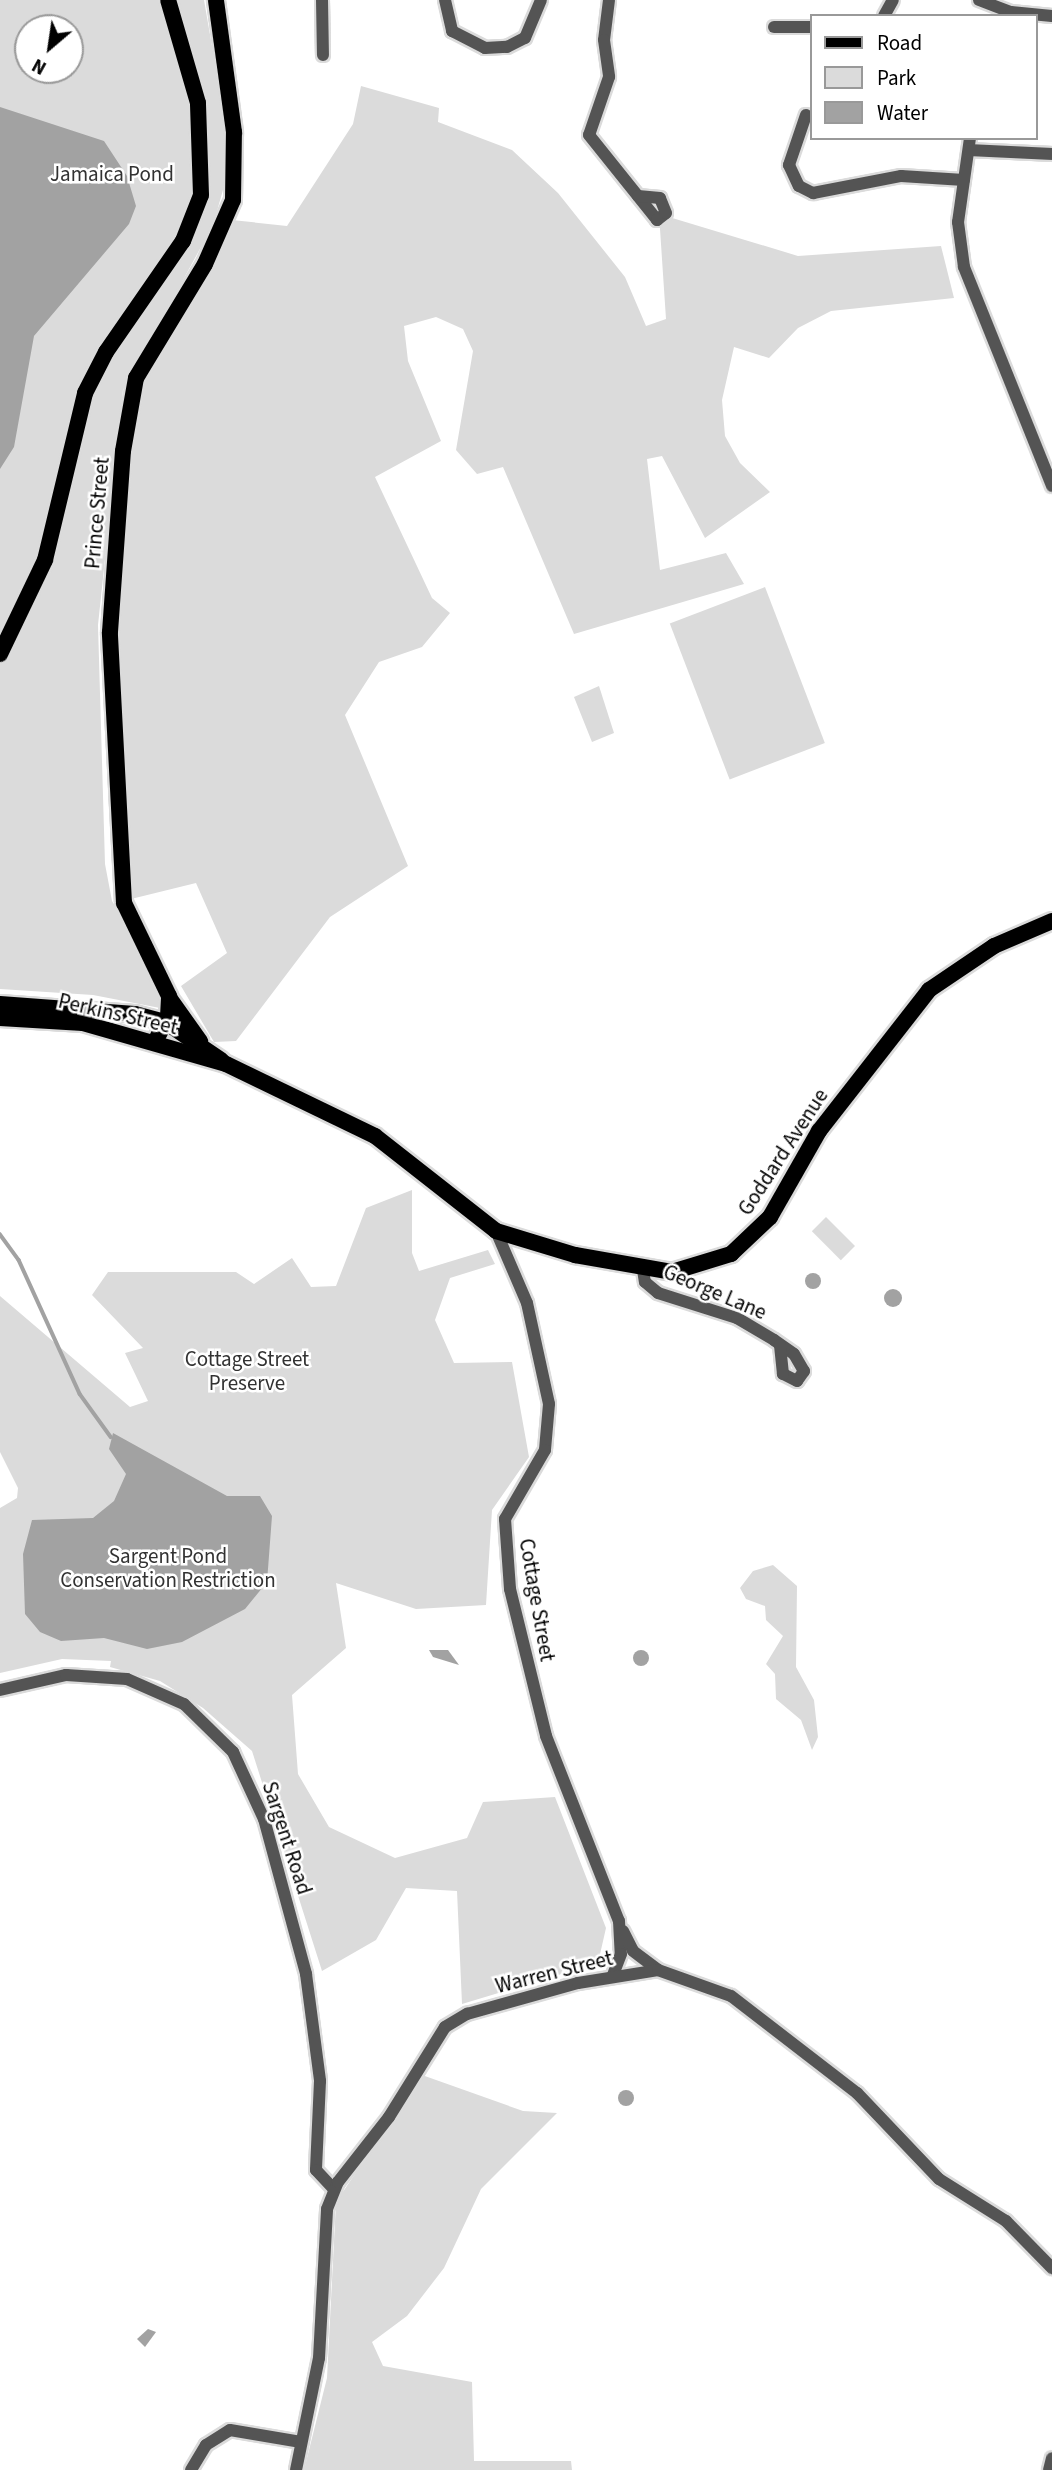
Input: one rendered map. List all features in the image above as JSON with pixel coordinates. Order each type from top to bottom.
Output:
[{"type":"main road","points":[[0,654],[45,560],[89,385],[183,242],[201,195],[198,103],[168,0]]},
{"type":"main road","name":"Prince Street","points":[[201,1043],[170,999],[124,903],[110,632],[123,452],[136,378],[205,264],[233,200],[234,132],[216,0]]},
{"type":"main road","name":"Goddard Avenue","points":[[496,1231],[643,1270],[699,1267],[742,1245],[779,1203],[815,1137],[874,1054],[929,990],[994,946],[1052,921]]},
{"type":"main road","points":[[155,1042],[165,1022],[170,999]]},
{"type":"main road","name":"Perkins Street","points":[[0,1004],[93,1007],[165,1022],[201,1043],[226,1064]]},
{"type":"main road","name":"Perkins Street","points":[[0,1018],[74,1021],[155,1042],[226,1064],[303,1101]]},
{"type":"main road","name":"Cottage Street","points":[[303,1101],[375,1136],[496,1231]]},
{"type":"street","points":[[322,0],[323,55]]},
{"type":"street","points":[[444,0],[452,31],[485,48],[525,38],[541,0]]},
{"type":"street","points":[[609,0],[607,88],[589,135],[638,196]]},
{"type":"street","points":[[983,7],[1037,14]]},
{"type":"street","points":[[774,27],[810,27]]},
{"type":"street","points":[[806,115],[789,165],[799,186],[813,193],[901,176],[964,180]]},
{"type":"street","points":[[1052,154],[969,144],[958,222],[964,267],[1052,486]]},
{"type":"street","name":"Cottage Street","points":[[496,1231],[527,1303],[549,1404],[545,1450],[505,1519],[510,1588],[546,1735],[633,1951],[658,1970]]},
{"type":"street","name":"George Lane","points":[[643,1270],[645,1282],[665,1297],[737,1318],[780,1345]]},
{"type":"street","name":"Sargent Road","points":[[0,1690],[66,1675],[127,1679],[184,1704],[233,1752],[264,1819],[306,1975],[320,2081],[316,2170],[334,2189]]},
{"type":"street","name":"Cottage Street","points":[[613,1975],[621,1954],[619,1921]]},
{"type":"street","name":"Warren Street","points":[[296,2470],[321,2343],[326,2228],[334,2189],[445,2027],[467,2014],[613,1975],[658,1970],[744,2005],[857,2094],[939,2179],[1006,2221],[1052,2268]]},
{"type":"street","points":[[191,2470],[206,2445],[230,2430],[301,2442]]},
{"type":"street","points":[[1049,2470],[1052,2458]]},
{"type":"green space","name":"Jamaica Pond","points":[[0,0],[204,0],[225,121],[223,190],[213,225],[123,390],[98,625],[105,864],[112,901],[143,952],[163,1002],[160,1008],[93,995],[0,989]]},
{"type":"green space","points":[[361,86],[439,108],[438,122],[512,150],[558,193],[625,277],[646,326],[666,319],[659,214],[798,256],[941,246],[954,298],[831,311],[798,328],[769,358],[734,347],[722,400],[725,436],[740,463],[770,492],[705,538],[662,456],[647,459],[660,570],[726,553],[744,584],[574,634],[503,467],[477,474],[456,450],[473,351],[463,329],[436,317],[404,326],[408,361],[441,441],[375,477],[432,598],[450,613],[422,647],[379,662],[345,715],[408,866],[330,917],[236,1041],[214,1042],[181,986],[227,953],[196,883],[131,899],[118,622],[130,438],[146,373],[232,220],[287,226],[353,124]]},
{"type":"green space","points":[[765,587],[825,743],[730,779],[670,624]]},
{"type":"green space","points":[[599,686],[614,733],[592,742],[574,697]]},
{"type":"green space","name":"Cottage Street Preserve","points":[[412,1190],[412,1253],[419,1271],[488,1250],[495,1264],[450,1278],[435,1320],[454,1363],[512,1362],[529,1457],[492,1510],[486,1605],[416,1609],[336,1583],[346,1648],[292,1695],[298,1774],[329,1827],[395,1858],[467,1838],[483,1802],[555,1797],[606,1928],[598,1963],[462,2004],[457,1891],[406,1888],[376,1940],[322,1971],[252,1751],[203,1708],[160,1681],[110,1667],[111,1661],[62,1659],[0,1673],[0,1508],[17,1498],[18,1488],[0,1452],[0,1296],[130,1407],[148,1401],[125,1353],[143,1348],[92,1295],[108,1272],[236,1272],[254,1284],[292,1258],[311,1287],[336,1286],[366,1208]]},
{"type":"green space","points":[[826,1217],[855,1246],[841,1260],[812,1231]]},
{"type":"green space","points":[[773,1565],[797,1586],[796,1667],[814,1700],[818,1737],[812,1750],[801,1720],[776,1699],[775,1674],[766,1664],[783,1636],[766,1620],[765,1606],[746,1599],[740,1588],[753,1571]]},
{"type":"green space","points":[[422,2075],[523,2111],[557,2113],[481,2189],[444,2268],[407,2316],[372,2342],[383,2366],[472,2382],[474,2461],[571,2461],[572,2470],[304,2470],[327,2378],[336,2202]]},
{"type":"water","name":"Jamaica Pond","points":[[0,107],[104,141],[127,176],[136,206],[129,224],[34,336],[14,447],[0,469]]},
{"type":"water","points":[[813,1273],[819,1275],[819,1287],[813,1289],[807,1287],[805,1281],[807,1275]]},
{"type":"water","points":[[889,1289],[897,1289],[902,1298],[900,1305],[889,1307],[884,1302],[884,1294]]},
{"type":"water","name":"Sargent Pond Conservation Restriction","points":[[113,1433],[227,1496],[260,1496],[272,1516],[267,1582],[245,1609],[182,1642],[147,1649],[104,1638],[61,1641],[40,1632],[25,1614],[23,1554],[32,1520],[93,1518],[114,1501],[126,1474],[109,1449]]},
{"type":"water","points":[[429,1650],[448,1650],[459,1665],[433,1657]]},
{"type":"water","points":[[638,1650],[644,1650],[649,1658],[647,1664],[638,1666],[633,1661],[633,1655]]},
{"type":"water","points":[[626,2090],[634,2098],[626,2106],[618,2098]]},
{"type":"water","points":[[148,2329],[156,2332],[145,2347],[137,2339]]},
{"type":"waterway","points":[[0,1234],[19,1260],[80,1394],[111,1437]]}]
